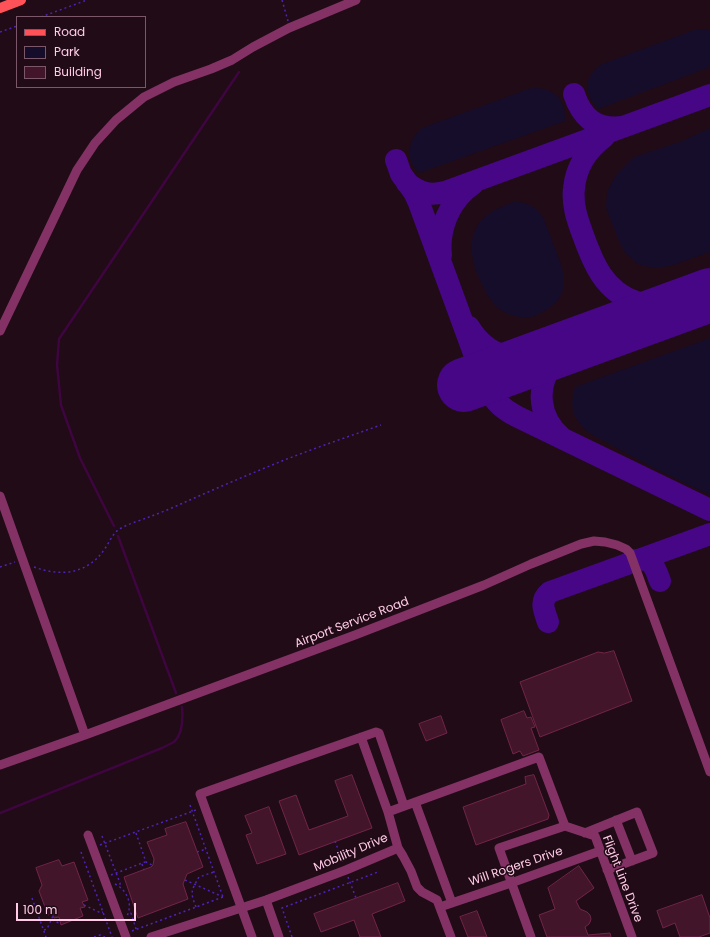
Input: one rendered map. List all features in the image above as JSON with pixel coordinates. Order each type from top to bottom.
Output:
[{"type":"main road","points":[[0,8],[21,0]]},
{"type":"lane","points":[[0,331],[77,170],[95,143],[116,120],[144,97],[174,82],[232,60],[289,28],[356,0]]},
{"type":"lane","points":[[0,496],[85,735]]},
{"type":"lane","name":"Airport Service Road","points":[[0,765],[355,635],[484,585],[580,544],[594,541],[618,545],[630,553],[710,772]]},
{"type":"lane","points":[[252,937],[200,794],[376,732],[379,733],[404,806]]},
{"type":"lane","name":"Mobility Drive","points":[[151,937],[266,900],[346,870],[398,848],[388,812],[361,737]]},
{"type":"lane","points":[[388,812],[539,757],[565,826],[499,848],[531,937]]},
{"type":"lane","points":[[415,802],[452,903]]},
{"type":"lane","points":[[585,832],[637,812],[653,853],[608,870]]},
{"type":"lane","points":[[616,820],[632,861]]},
{"type":"lane","name":"Flight Line Drive","points":[[565,826],[595,836],[632,937]]},
{"type":"lane","points":[[88,835],[126,937]]},
{"type":"lane","points":[[398,848],[404,856],[417,887],[422,892],[437,900],[451,937]]},
{"type":"lane","name":"Will Rogers Drive","points":[[440,907],[600,851]]},
{"type":"lane","points":[[266,900],[279,937]]},
{"type":"path","points":[[44,16],[87,0]]},
{"type":"path","points":[[282,0],[289,28]]},
{"type":"path","points":[[0,32],[16,26]]},
{"type":"path","points":[[0,567],[22,559],[31,567],[56,573],[69,572],[84,568],[95,560],[104,550],[117,530],[288,459],[381,425]]},
{"type":"path","points":[[190,805],[224,897]]},
{"type":"path","points":[[98,845],[199,809]]},
{"type":"path","points":[[136,832],[146,862],[152,865]]},
{"type":"path","points":[[102,836],[120,886]]},
{"type":"path","points":[[335,841],[343,862]]},
{"type":"path","points":[[197,852],[206,848]]},
{"type":"path","points":[[81,852],[112,937]]},
{"type":"path","points":[[110,876],[146,862]]},
{"type":"path","points":[[142,864],[144,870]]},
{"type":"path","points":[[196,907],[191,895],[199,877],[214,872]]},
{"type":"path","points":[[292,937],[282,908],[378,872]]},
{"type":"path","points":[[348,876],[356,898]]},
{"type":"path","points":[[184,880],[224,897]]},
{"type":"path","points":[[114,883],[123,889],[128,898],[130,913],[136,929],[224,897]]},
{"type":"path","points":[[32,898],[46,937]]},
{"type":"path","points":[[84,905],[101,913],[103,912]]},
{"type":"path","points":[[125,919],[130,913],[136,912]]},
{"type":"path","points":[[44,930],[53,916]]},
{"type":"path","points":[[51,920],[59,923]]},
{"type":"path","points":[[94,937],[100,935],[105,937]]},
{"type":"green space","points":[[694,30],[710,30],[710,67],[598,109],[594,105],[589,95],[587,85],[590,76],[602,64]]},
{"type":"green space","points":[[534,87],[548,90],[558,97],[564,107],[565,121],[419,173],[413,166],[409,155],[411,143],[416,134],[422,128]]},
{"type":"green space","points":[[710,128],[710,252],[670,266],[653,268],[638,264],[625,253],[606,208],[607,192],[616,175],[634,157],[682,141]]},
{"type":"green space","points":[[516,201],[531,206],[542,216],[559,259],[564,277],[564,286],[556,302],[548,309],[532,317],[514,316],[506,313],[496,306],[488,296],[480,280],[472,255],[475,230],[483,218],[501,207]]},
{"type":"green space","points":[[710,338],[710,495],[650,466],[589,433],[576,418],[572,401],[575,387]]},
{"type":"building","points":[[614,651],[632,701],[540,737],[520,682],[598,652],[604,653]]},
{"type":"building","points":[[524,711],[527,718],[531,717],[535,727],[531,728],[539,750],[523,756],[520,751],[513,754],[501,720]]},
{"type":"building","points":[[441,716],[447,733],[426,741],[419,724]]},
{"type":"building","points":[[352,775],[372,828],[299,855],[279,801],[296,795],[309,830],[348,816],[335,781]]},
{"type":"building","points":[[534,775],[549,815],[548,819],[476,845],[463,807],[526,784],[525,777]]},
{"type":"building","points":[[269,807],[286,854],[257,864],[246,835],[252,833],[245,816]]},
{"type":"building","points":[[186,822],[203,867],[187,874],[183,884],[188,899],[138,918],[124,877],[153,865],[154,859],[147,842],[167,835],[165,829]]},
{"type":"building","points":[[59,860],[62,866],[74,862],[88,900],[82,902],[85,907],[80,908],[83,916],[61,925],[59,917],[54,918],[52,914],[48,915],[39,891],[42,885],[36,868]]},
{"type":"building","points":[[579,866],[594,888],[576,901],[580,909],[590,915],[590,922],[585,927],[588,935],[610,933],[611,937],[547,937],[539,915],[555,909],[548,888]]},
{"type":"building","points":[[398,883],[405,901],[372,914],[381,937],[360,937],[354,920],[321,932],[314,914]]},
{"type":"building","points":[[702,895],[710,918],[710,933],[699,937],[680,937],[675,923],[663,928],[657,911]]},
{"type":"building","points":[[477,911],[487,937],[468,937],[460,917]]},
{"type":"waterway","points":[[114,526],[80,458],[61,405],[57,365],[59,339],[239,72]]},
{"type":"waterway","points":[[118,536],[176,693]]},
{"type":"waterway","points":[[0,813],[174,742],[181,730],[182,707]]},
{"type":"taxiway","points":[[574,94],[581,110],[591,121],[605,126],[622,127]]},
{"type":"taxiway","points":[[407,183],[416,189],[429,194],[445,192],[710,95]]},
{"type":"taxiway","points":[[604,137],[588,153],[580,166],[575,180],[574,194],[574,206],[579,223],[591,256],[601,275],[616,291],[625,297],[646,305],[664,306],[682,303],[710,295]]},
{"type":"taxiway","points":[[396,160],[401,174],[414,192],[419,203],[483,378],[496,401],[505,410],[518,417],[710,510]]},
{"type":"taxiway","points":[[441,255],[442,235],[447,215],[458,198],[473,184]]},
{"type":"taxiway","points":[[469,327],[484,345],[502,355],[523,358],[546,355]]},
{"type":"taxiway","points":[[561,437],[548,421],[544,412],[542,392],[547,373],[553,364],[577,343]]},
{"type":"taxiway","points":[[548,622],[543,602],[550,592],[710,534]]},
{"type":"taxiway","points":[[636,560],[646,560],[650,562],[655,568],[660,581]]},
{"type":"runway","points":[[464,385],[710,295]]}]
